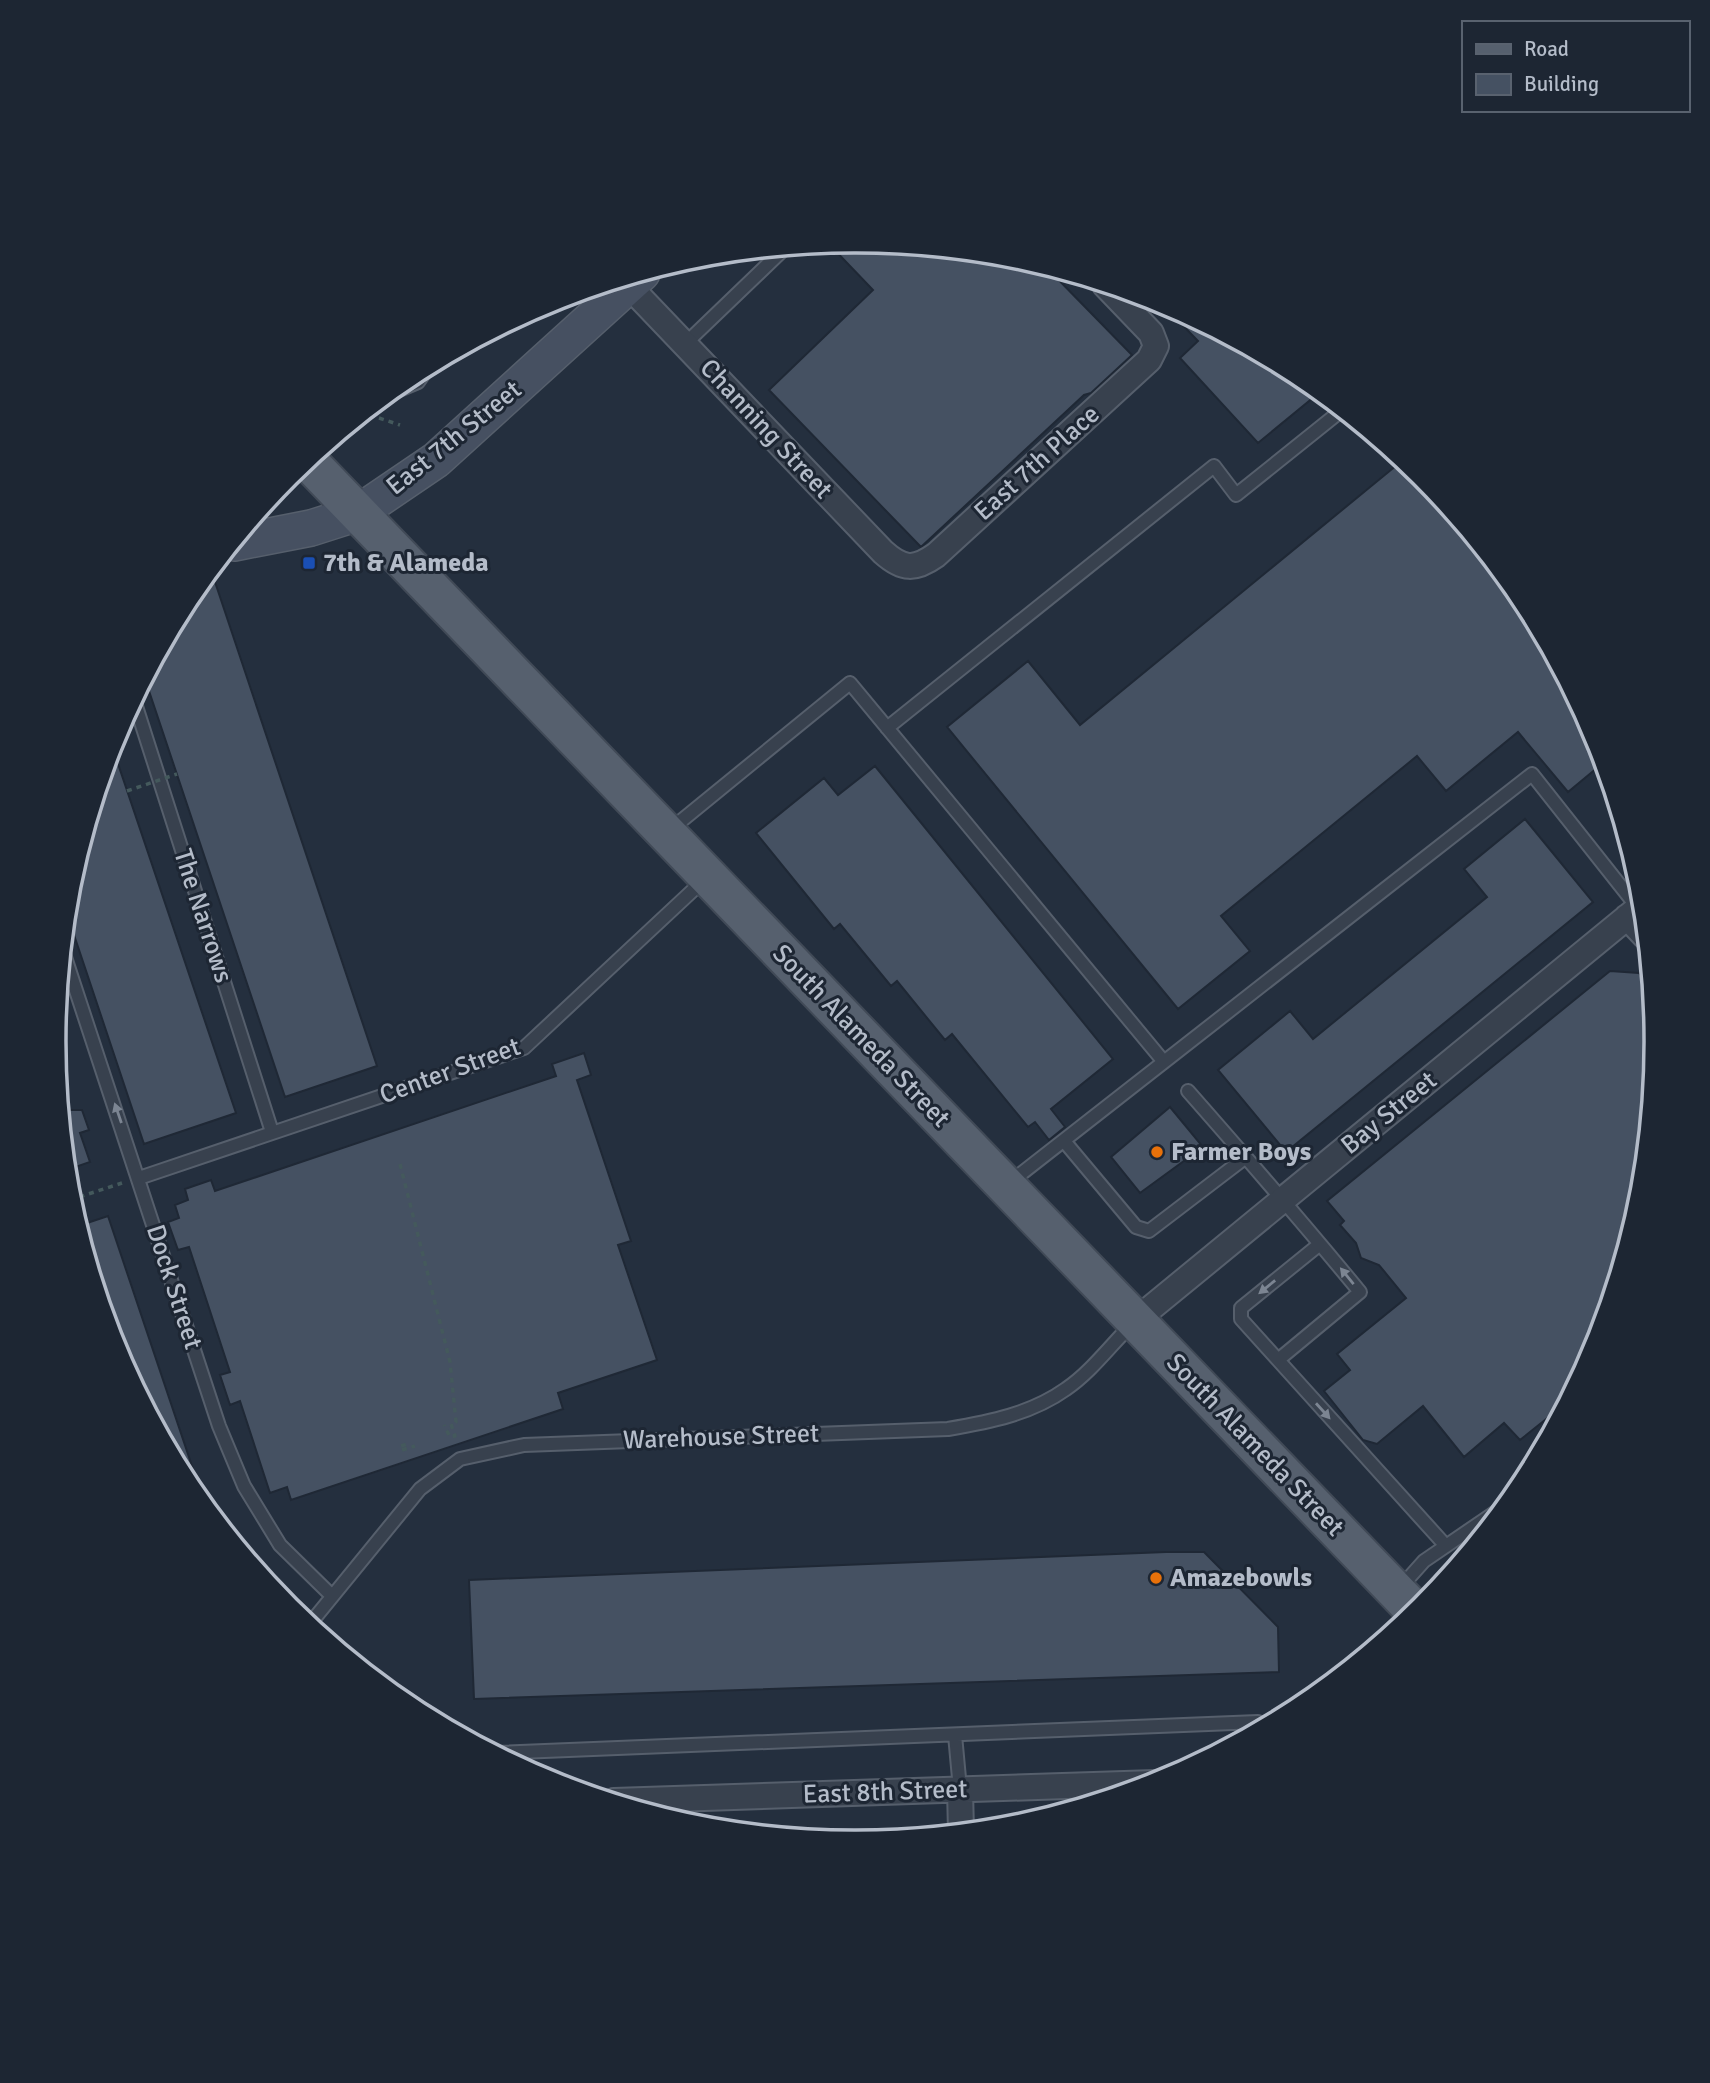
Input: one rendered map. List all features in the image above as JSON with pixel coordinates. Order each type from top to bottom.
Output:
[{"type":"main road","name":"East 7th Street","points":[[246,540],[311,527],[358,513],[436,460],[627,287]]},
{"type":"main road","name":"South Alameda Street","points":[[315,468],[1407,1602]]},
{"type":"street","name":"Channing Street","points":[[638,284],[685,344],[883,552],[907,566]]},
{"type":"street","name":"East 7th Place","points":[[907,566],[921,566],[936,555],[1149,360],[1156,346],[1151,333],[1118,299]]},
{"type":"street","name":"Bay Street","points":[[1135,1321],[1632,913]]},
{"type":"street","name":"East 8th Street","points":[[641,1800],[1119,1784]]},
{"type":"street","points":[[960,1789],[961,1823]]},
{"type":"lane","points":[[685,344],[775,258]]},
{"type":"lane","points":[[887,728],[1214,466],[1236,495],[1335,416]]},
{"type":"lane","points":[[666,833],[850,683],[1164,1062]]},
{"type":"lane","name":"The Narrows","points":[[139,714],[272,1132]]},
{"type":"lane","points":[[1005,1186],[1532,774],[1631,903]]},
{"type":"lane","name":"Center Street","points":[[139,1178],[524,1048],[708,876]]},
{"type":"lane","name":"Dock Street","points":[[70,971],[212,1407],[244,1486],[280,1545],[332,1596]]},
{"type":"lane","points":[[1188,1091],[1284,1199],[1360,1292],[1278,1360]]},
{"type":"lane","points":[[1064,1140],[1136,1227],[1149,1231],[1246,1157]]},
{"type":"lane","points":[[1320,1244],[1241,1308],[1241,1319],[1446,1546]]},
{"type":"lane","name":"Warehouse Street","points":[[316,1616],[420,1489],[460,1459],[524,1445],[948,1429],[980,1423],[1036,1407],[1068,1388],[1135,1321]]},
{"type":"lane","points":[[1407,1602],[1424,1561],[1481,1522]]},
{"type":"lane","points":[[515,1753],[1252,1722]]},
{"type":"lane","points":[[955,1735],[960,1789]]},
{"type":"path","points":[[379,418],[400,425]]},
{"type":"path","points":[[127,791],[177,774]]},
{"type":"path","points":[[400,1164],[450,1362],[456,1422],[451,1423],[455,1436],[450,1437],[444,1425]]},
{"type":"path","points":[[82,1196],[139,1178]]},
{"type":"path","points":[[402,1448],[413,1444]]},
{"type":"building","points":[[838,254],[907,255],[958,260],[1059,280],[1132,355],[1091,393],[1084,395],[921,547],[769,390],[873,290]]},
{"type":"building","points":[[1181,324],[1249,359],[1311,399],[1258,443],[1180,358],[1198,341]]},
{"type":"building","points":[[1395,467],[1448,522],[1481,561],[1511,603],[1562,693],[1595,770],[1568,792],[1518,732],[1446,791],[1417,756],[1221,916],[1250,951],[1178,1009],[947,727],[1028,661],[1080,725]]},
{"type":"building","points":[[215,581],[377,1066],[285,1097],[149,691],[172,647]]},
{"type":"building","points":[[118,763],[236,1113],[144,1144],[74,934],[93,837]]},
{"type":"building","points":[[875,766],[1113,1059],[1051,1109],[1065,1127],[1049,1140],[1035,1122],[1028,1127],[952,1034],[945,1040],[897,981],[891,986],[840,924],[834,929],[756,833],[824,778],[838,795]]},
{"type":"building","points":[[1525,819],[1593,902],[1286,1152],[1218,1070],[1290,1011],[1313,1039],[1487,897],[1464,869]]},
{"type":"building","points":[[1610,971],[1641,975],[1644,1042],[1642,1093],[1637,1144],[1617,1246],[1602,1295],[1562,1390],[1547,1418],[1520,1440],[1504,1423],[1464,1457],[1423,1406],[1377,1444],[1363,1440],[1324,1391],[1350,1370],[1337,1354],[1406,1298],[1379,1265],[1361,1258],[1356,1243],[1340,1225],[1344,1221],[1327,1201]]},
{"type":"building","points":[[584,1053],[591,1075],[577,1080],[631,1241],[618,1245],[657,1360],[558,1393],[563,1409],[291,1500],[287,1487],[270,1493],[240,1401],[230,1405],[220,1375],[230,1372],[189,1247],[178,1250],[168,1222],[179,1218],[175,1205],[188,1200],[185,1189],[211,1180],[215,1191],[556,1076],[552,1064]]},
{"type":"building","name":"Farmer Boys","points":[[1170,1107],[1203,1147],[1140,1193],[1111,1157]]},
{"type":"building","points":[[70,1110],[82,1110],[89,1130],[80,1133],[90,1162],[77,1167]]},
{"type":"building","points":[[108,1216],[194,1472],[148,1390],[127,1343],[108,1295],[88,1223]]},
{"type":"building","points":[[1204,1552],[1278,1627],[1279,1672],[474,1699],[469,1580]]},
{"type":"place","name":"7th & Alameda","points":[[309,563]]},
{"type":"place","name":"Farmer Boys","points":[[1157,1152]]},
{"type":"place","name":"Amazebowls","points":[[1156,1578]]}]
